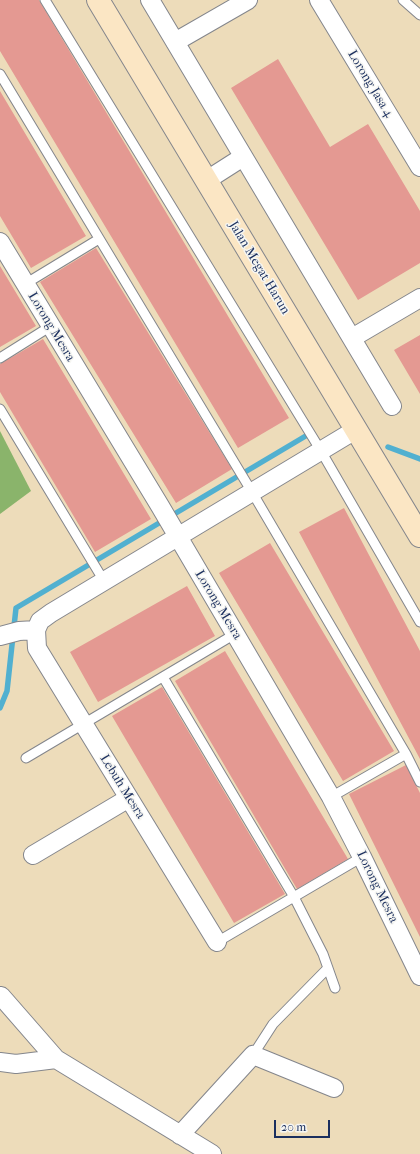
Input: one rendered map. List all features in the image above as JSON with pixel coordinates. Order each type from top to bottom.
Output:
[{"type":"street","name":"Jalan Megat Harun","points":[[98,0],[420,536]]},
{"type":"street","points":[[150,0],[392,406]]},
{"type":"street","points":[[175,42],[248,0]]},
{"type":"street","name":"Lorong Jasa 4","points":[[319,0],[420,167]]},
{"type":"street","points":[[207,180],[243,157]]},
{"type":"street","name":"Lorong Mesra","points":[[0,242],[160,506],[331,797],[420,976]]},
{"type":"street","points":[[352,338],[420,298]]},
{"type":"street","points":[[15,633],[40,621],[100,574],[174,531],[247,485],[321,451],[357,429]]},
{"type":"street","name":"Lebuh Mesra","points":[[15,633],[37,648],[217,942]]},
{"type":"street","points":[[33,855],[129,798]]},
{"type":"street","points":[[1,996],[56,1059],[212,1154]]},
{"type":"street","points":[[180,1135],[253,1055],[334,1088]]},
{"type":"street","points":[[0,1062],[16,1064],[56,1059]]},
{"type":"lane","points":[[45,0],[321,451],[420,622]]},
{"type":"lane","points":[[403,0],[420,15]]},
{"type":"lane","points":[[0,74],[247,485],[406,754],[420,782]]},
{"type":"lane","points":[[25,284],[99,240]]},
{"type":"lane","points":[[0,358],[51,326]]},
{"type":"lane","points":[[0,409],[100,574]]},
{"type":"lane","points":[[26,758],[235,634]]},
{"type":"lane","points":[[163,677],[294,897],[323,954],[335,988]]},
{"type":"lane","points":[[331,797],[406,754]]},
{"type":"lane","points":[[217,942],[362,857]]},
{"type":"lane","points":[[253,1055],[273,1024],[328,968]]},
{"type":"green space","points":[[0,431],[31,491],[0,514]]},
{"type":"building","points":[[0,0],[39,0],[289,418],[238,448],[0,51]]},
{"type":"building","points":[[278,59],[330,147],[368,124],[420,211],[420,263],[358,300],[231,88]]},
{"type":"building","points":[[0,91],[86,236],[31,268],[0,216]]},
{"type":"building","points":[[96,248],[232,469],[176,503],[40,282]]},
{"type":"building","points":[[0,266],[36,326],[0,347]]},
{"type":"building","points":[[420,335],[420,394],[394,350]]},
{"type":"building","points":[[43,339],[151,519],[95,552],[0,392],[0,364]]},
{"type":"building","points":[[344,508],[420,651],[420,759],[299,532]]},
{"type":"building","points":[[270,543],[394,751],[343,781],[219,573]]},
{"type":"building","points":[[187,586],[215,636],[98,702],[70,652]]},
{"type":"building","points":[[225,651],[348,859],[297,889],[175,681]]},
{"type":"building","points":[[162,687],[285,894],[234,923],[112,716]]},
{"type":"building","points":[[406,765],[420,793],[420,937],[349,794]]},
{"type":"waterway","points":[[0,708],[7,691],[16,608],[309,434]]},
{"type":"waterway","points":[[388,447],[420,459]]}]
